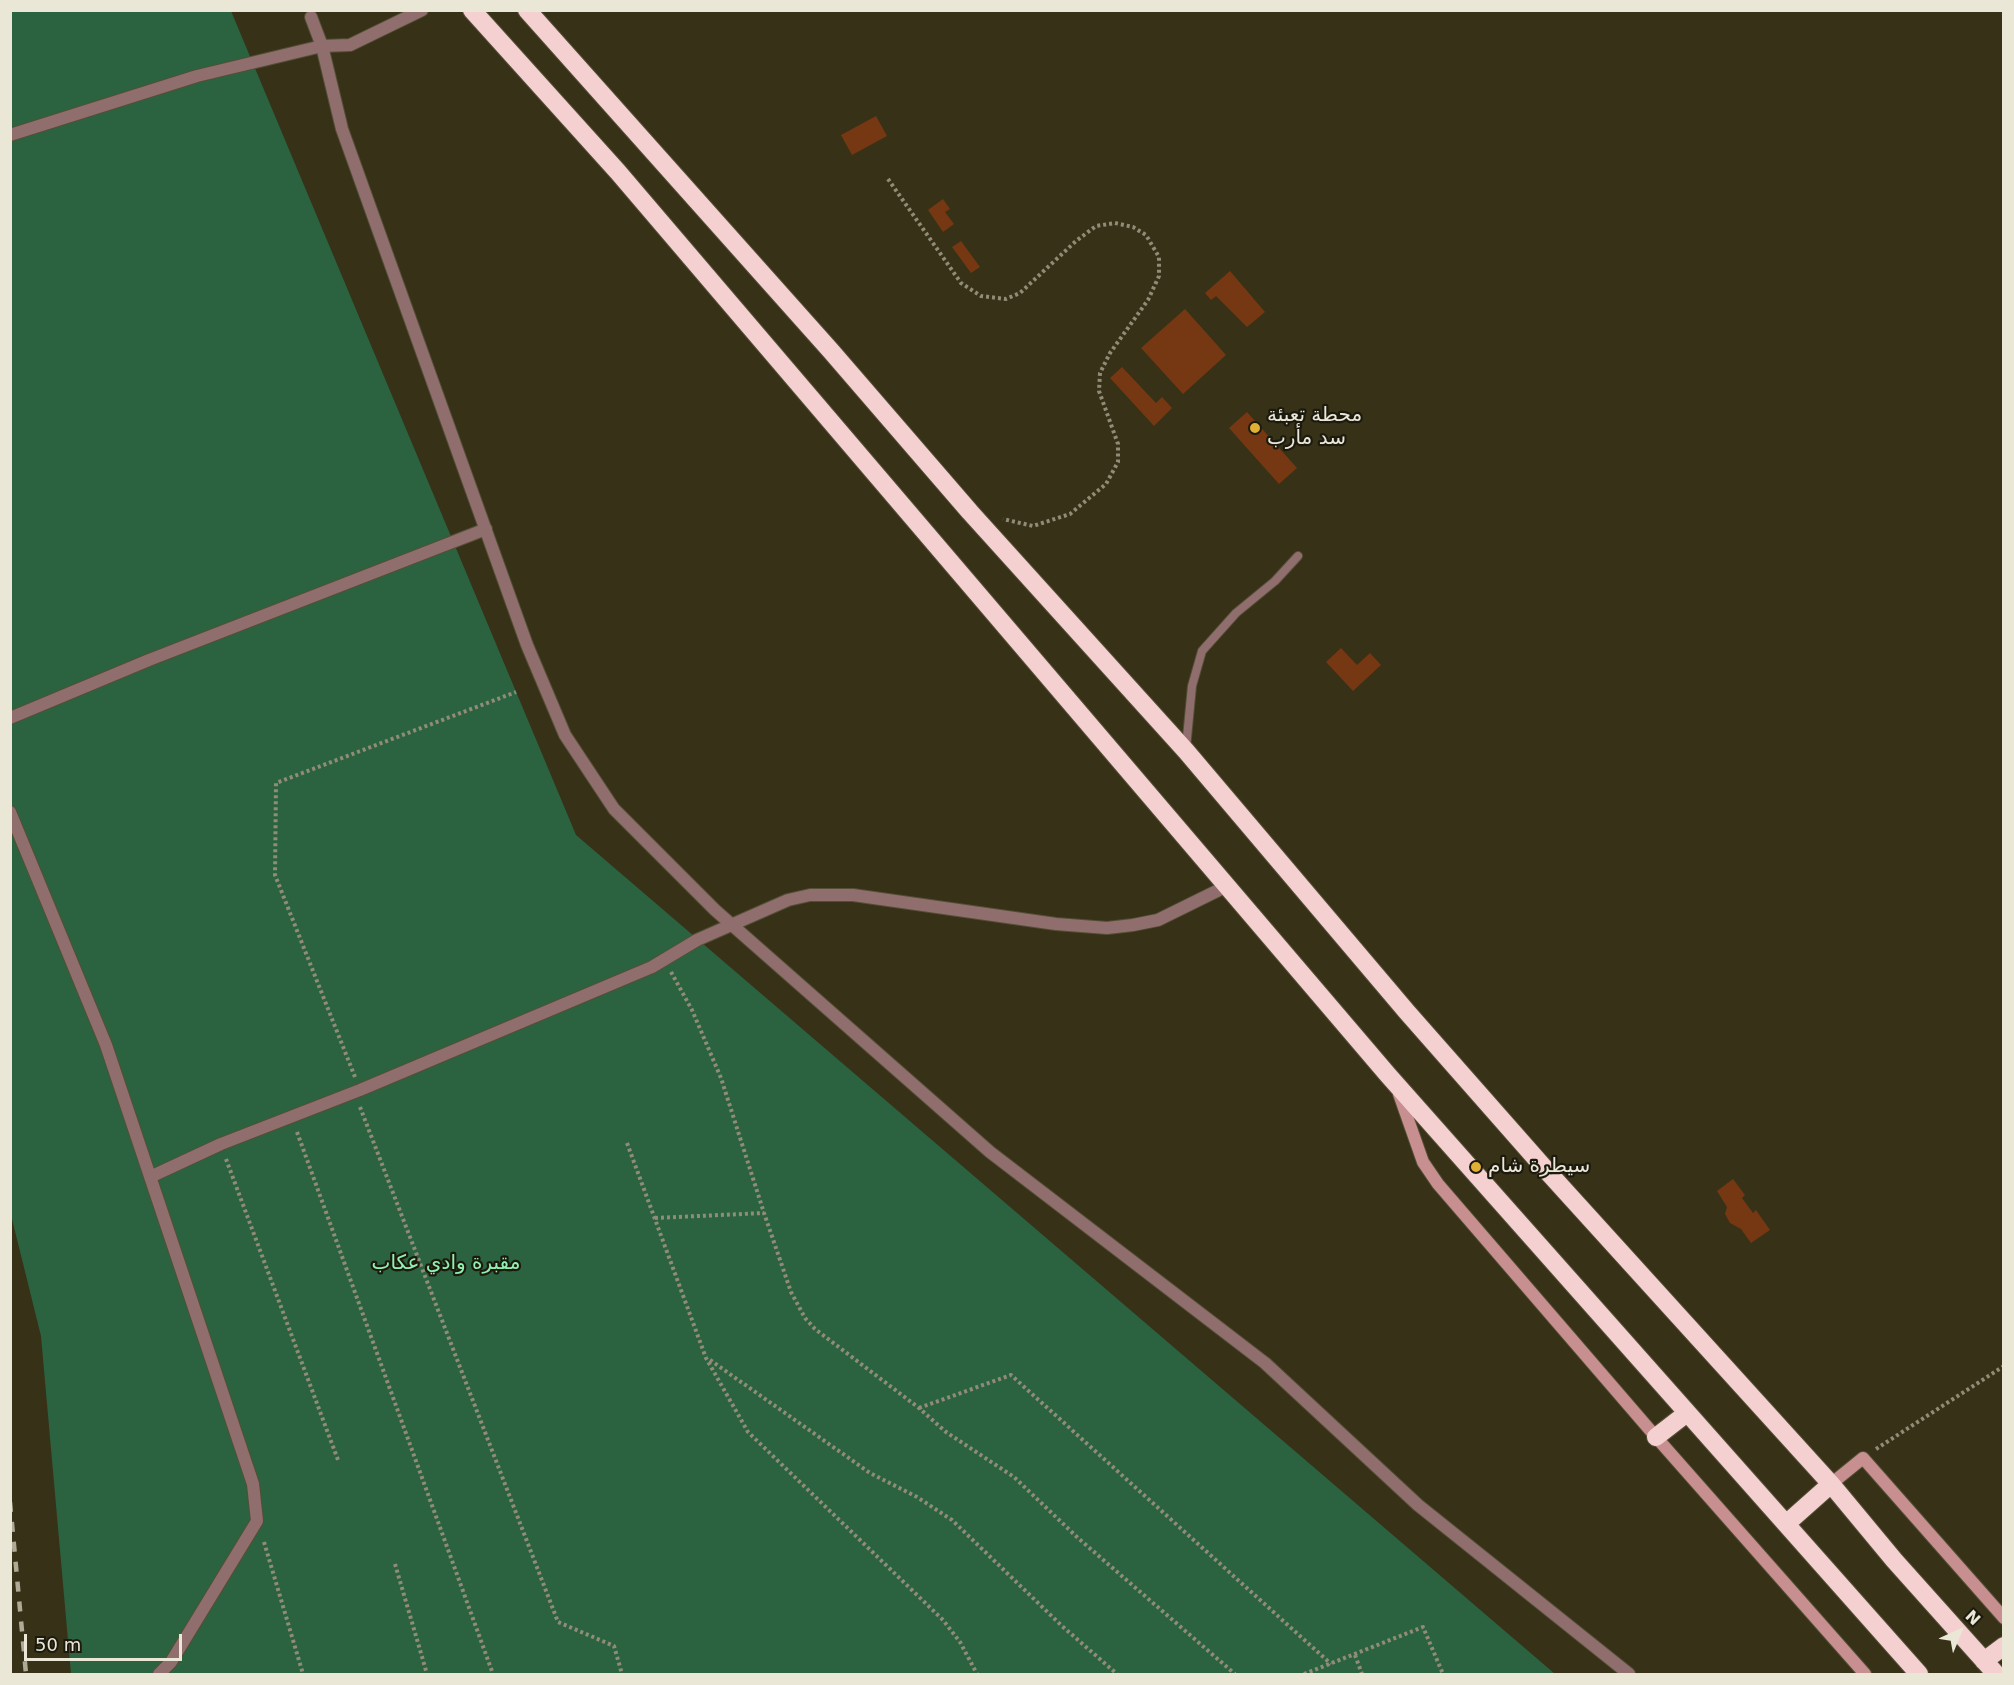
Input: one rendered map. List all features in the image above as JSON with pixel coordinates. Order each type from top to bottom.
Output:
[{"type":"highway","points":[[472,10],[618,172],[1388,1075],[1919,1674]]},
{"type":"highway","points":[[527,10],[831,351],[978,521],[1186,751],[1407,1012],[1831,1484],[1894,1560],[1990,1668],[2004,1646]]},
{"type":"highway","points":[[1656,1437],[1687,1413]]},
{"type":"highway","points":[[1786,1524],[1831,1484]]},
{"type":"main road","points":[[1388,1075],[1404,1106],[1423,1162],[1438,1184],[1656,1437],[1865,1674]]},
{"type":"main road","points":[[1831,1484],[1863,1458],[2004,1618]]},
{"type":"street","points":[[10,135],[197,76],[322,46],[350,45],[422,10]]},
{"type":"street","points":[[311,17],[322,46],[342,129],[527,645],[565,735],[614,809],[732,925],[990,1152],[1265,1363],[1418,1505],[1629,1674]]},
{"type":"street","points":[[10,718],[149,660],[486,529]]},
{"type":"street","points":[[10,812],[106,1045],[253,1484],[257,1521],[171,1662],[159,1674]]},
{"type":"street","points":[[150,1177],[221,1144],[357,1091],[664,961],[697,940],[788,900],[831,893],[1082,928],[1107,928],[1158,920],[1227,886]]},
{"type":"lane","points":[[1186,751],[1192,686],[1202,651],[1236,613],[1275,581],[1298,556]]},
{"type":"path","points":[[888,179],[961,282],[981,296],[1006,299],[1020,292],[1096,226],[1115,223],[1133,227],[1146,235],[1159,257],[1159,276],[1148,300],[1110,353],[1100,372],[1099,391],[1118,444],[1118,462],[1106,484],[1070,514],[1033,526],[1002,519]]},
{"type":"path","points":[[516,693],[276,783],[275,874],[558,1622],[614,1646],[622,1674]]},
{"type":"path","points":[[664,961],[692,1010],[721,1078],[764,1213],[792,1292],[805,1318],[815,1329],[946,1431],[1014,1477],[1078,1538],[1235,1674]]},
{"type":"path","points":[[292,1117],[493,1674]]},
{"type":"path","points":[[627,1143],[706,1358],[748,1432],[943,1620],[960,1642],[977,1674]]},
{"type":"path","points":[[221,1144],[338,1460]]},
{"type":"path","points":[[655,1218],[764,1213]]},
{"type":"path","points":[[706,1358],[870,1473],[917,1497],[952,1520],[1062,1626],[1117,1674]]},
{"type":"path","points":[[1863,1458],[2004,1366]]},
{"type":"path","points":[[919,1408],[1011,1375],[1331,1664]]},
{"type":"path","points":[[257,1521],[303,1674]]},
{"type":"path","points":[[395,1563],[426,1674]]},
{"type":"path","points":[[1304,1674],[1423,1627],[1443,1674]]},
{"type":"path","points":[[1355,1655],[1362,1674]]},
{"type":"green space","name":"مقبرة وادي عكاب","points":[[10,11],[231,11],[576,835],[1555,1674],[71,1674],[41,1336],[10,1211]]},
{"type":"building","points":[[876,116],[887,136],[852,155],[841,135]]},
{"type":"building","points":[[943,199],[950,209],[945,212],[954,224],[943,232],[928,210]]},
{"type":"building","points":[[961,241],[980,267],[971,273],[952,247]]},
{"type":"building","points":[[1230,271],[1265,312],[1247,327],[1216,296],[1211,300],[1205,293]]},
{"type":"building","points":[[1185,309],[1226,355],[1183,394],[1141,348]]},
{"type":"building","points":[[1122,367],[1156,403],[1162,397],[1172,408],[1154,426],[1110,378]]},
{"type":"building","points":[[1247,412],[1297,468],[1279,484],[1229,428]]},
{"type":"building","points":[[1341,648],[1357,665],[1370,653],[1381,665],[1353,691],[1326,662]]},
{"type":"building","points":[[1733,1179],[1745,1195],[1742,1198],[1753,1213],[1756,1210],[1770,1230],[1751,1243],[1741,1229],[1730,1223],[1725,1214],[1727,1207],[1717,1191]]},
{"type":"railway","points":[[10,1502],[26,1674]]},
{"type":"place","name":"محطة تعبئة سد مأرب","points":[[1255,428]]},
{"type":"place","name":"سيطرة شام","points":[[1476,1167]]}]
